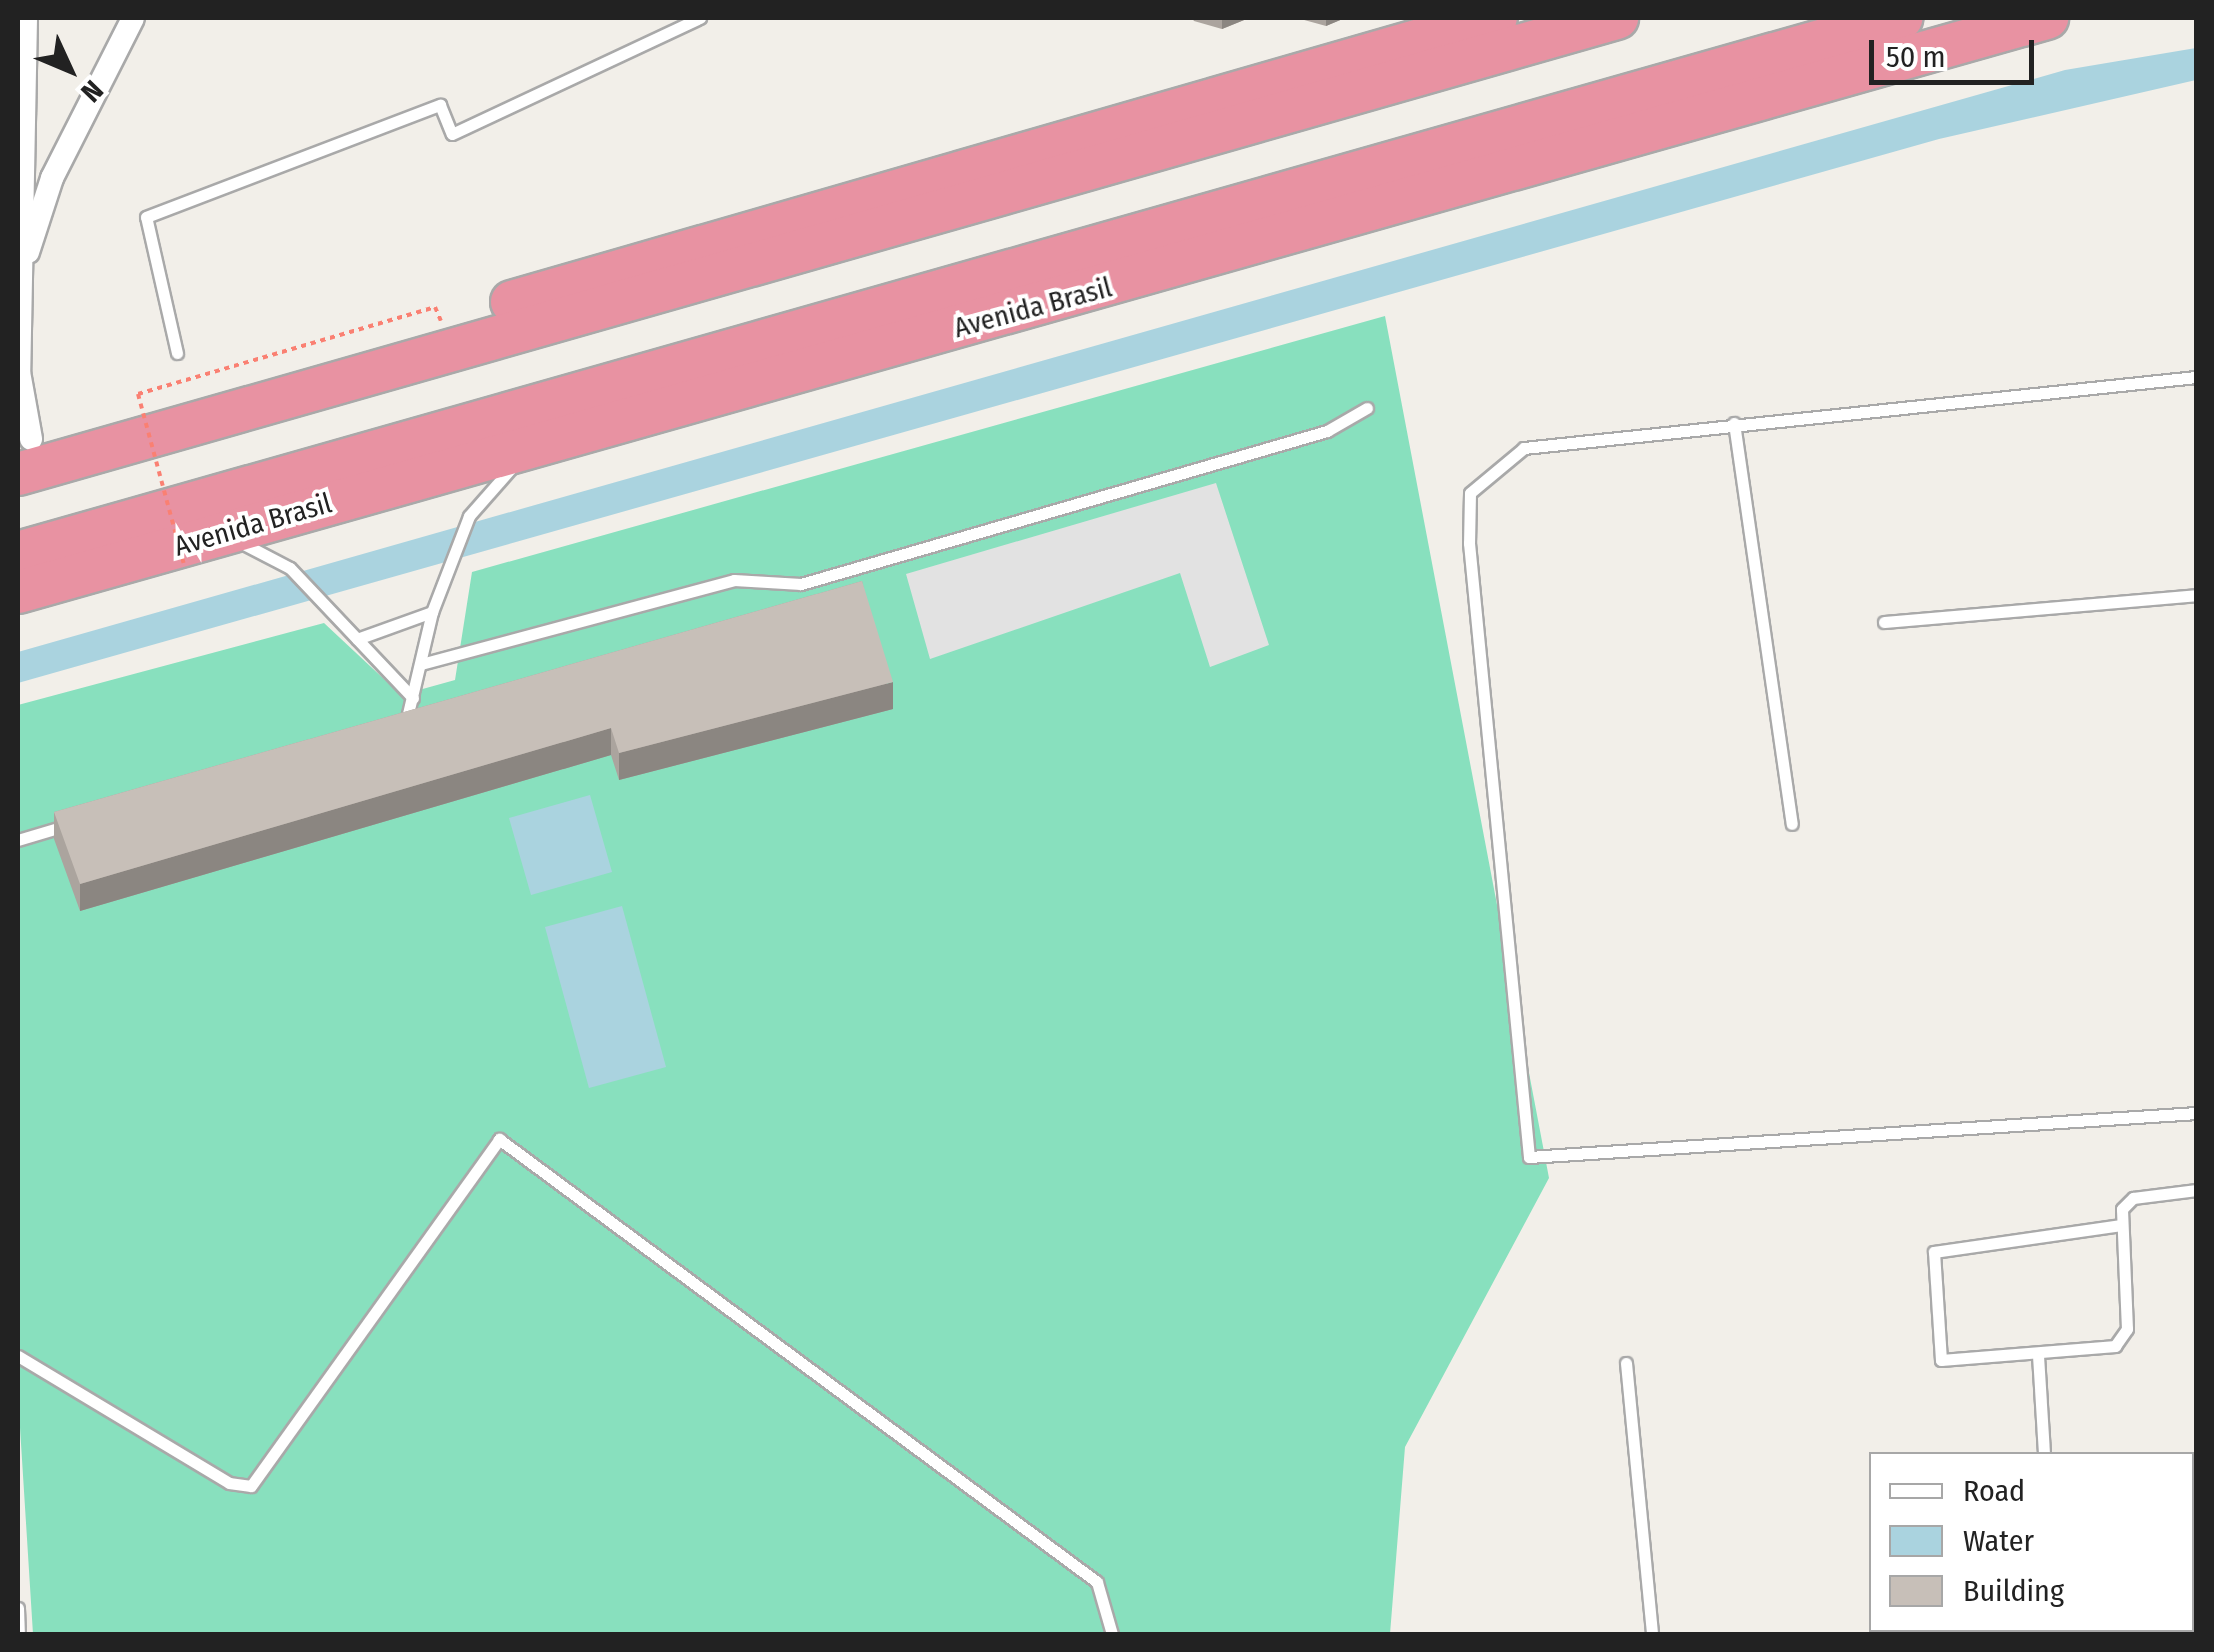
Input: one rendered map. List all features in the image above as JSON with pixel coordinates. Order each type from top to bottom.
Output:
[{"type":"highway","points":[[22,452],[441,322],[1496,18]]},
{"type":"highway","points":[[22,452],[1618,18]]},
{"type":"highway","name":"Avenida Brasil","points":[[18,552],[1901,18]]},
{"type":"highway","name":"Avenida Brasil","points":[[18,592],[2047,18]]},
{"type":"highway","points":[[1256,202],[1683,118]]},
{"type":"street","points":[[22,452],[19,372],[26,18]]},
{"type":"street","points":[[21,274],[52,178],[132,18]]},
{"type":"lane","points":[[177,354],[146,217],[440,105],[452,134],[700,18]]},
{"type":"lane","points":[[2196,376],[1524,448],[1470,493],[1529,1157],[2196,1112]]},
{"type":"lane","points":[[421,664],[734,580],[801,584],[1327,430],[1367,408]]},
{"type":"lane","points":[[1734,423],[1792,824]]},
{"type":"lane","points":[[386,730],[405,724],[432,612],[470,516],[527,448]]},
{"type":"lane","points":[[219,534],[290,568],[413,698]]},
{"type":"lane","points":[[1884,622],[2196,595]]},
{"type":"lane","points":[[357,638],[432,612]]},
{"type":"lane","points":[[18,840],[91,818]]},
{"type":"lane","points":[[18,1356],[229,1483],[251,1486],[499,1138],[1097,1582],[1112,1634]]},
{"type":"lane","points":[[2121,1224],[1934,1252],[1941,1360],[2038,1355],[2123,1340],[2121,1224],[2133,1198],[2196,1190]]},
{"type":"lane","points":[[2038,1355],[2044,1452]]},
{"type":"lane","points":[[1626,1363],[1652,1634]]},
{"type":"lane","points":[[18,1608],[19,1634]]},
{"type":"lane","points":[[1884,1634],[1935,1632]]},
{"type":"path","points":[[184,564],[138,394],[435,307],[441,322]]},
{"type":"green space","points":[[1385,316],[1549,1178],[1405,1447],[1390,1634],[33,1634],[18,1396],[18,705],[324,623],[401,695],[455,680],[472,572]]},
{"type":"shaded area","points":[[1216,483],[1269,645],[1210,667],[1180,573],[930,659],[906,574]]},
{"type":"water","points":[[2196,48],[2196,80],[1939,139],[18,683],[18,652],[2065,70]]},
{"type":"water","points":[[590,795],[612,872],[531,895],[509,818]]},
{"type":"water","points":[[622,906],[666,1067],[589,1088],[545,927]]},
{"type":"building","points":[[862,581],[893,682],[619,753],[611,728],[80,884],[54,812]]}]
